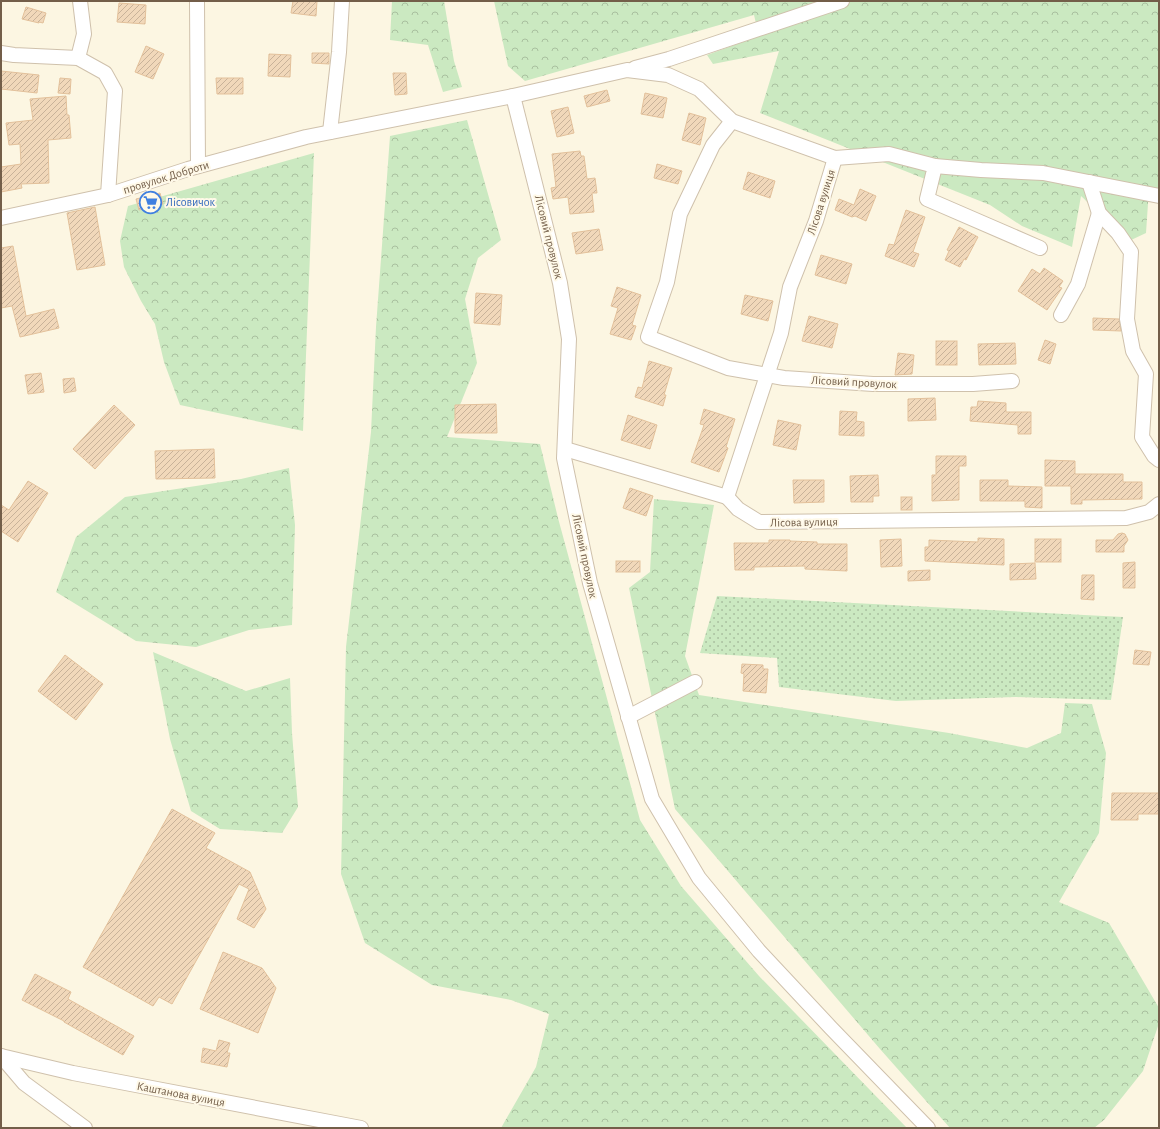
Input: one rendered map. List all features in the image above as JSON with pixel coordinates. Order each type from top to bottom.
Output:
[{"type":"street","points":[[78,58],[84,34],[80,1]]},
{"type":"street","points":[[197,1],[198,166]]},
{"type":"street","points":[[330,132],[339,52],[342,1]]},
{"type":"street","points":[[513,96],[669,59],[842,1]]},
{"type":"street","points":[[1,53],[78,58],[105,73],[115,91],[108,195]]},
{"type":"street","points":[[627,70],[668,75],[699,89],[732,121],[835,158],[889,154],[935,166],[1043,173],[1159,196]]},
{"type":"street","name":"провулок Доброти","points":[[1,218],[108,195],[198,166],[330,132],[513,96]]},
{"type":"street","name":"Лісовий провулок","points":[[513,96],[560,283],[569,339],[564,458],[590,583],[652,799],[699,878],[764,956],[928,1128]]},
{"type":"street","name":"Лісовий провулок","points":[[732,121],[713,145],[680,214],[667,282],[648,337],[728,368],[784,378],[873,384],[973,384],[1012,381]]},
{"type":"street","name":"Лісова вулиця","points":[[835,158],[816,220],[790,287],[781,333],[727,497],[738,509],[759,522],[1126,518],[1154,508]]},
{"type":"street","points":[[935,166],[927,199],[1040,248]]},
{"type":"street","points":[[1089,182],[1099,213],[1118,233],[1131,252],[1127,320],[1133,352],[1146,374],[1142,437],[1154,456],[1159,460]]},
{"type":"street","points":[[1061,315],[1078,284],[1099,213]]},
{"type":"street","points":[[565,449],[727,497]]},
{"type":"street","points":[[628,717],[695,682]]},
{"type":"street","points":[[1,1056],[24,1084],[85,1128]]},
{"type":"street","name":"Каштанова вулиця","points":[[1,1056],[73,1073],[361,1128]]},
{"type":"green space","points":[[392,1],[444,1],[454,61],[462,87],[443,92],[428,45],[390,40]]},
{"type":"green space","points":[[494,1],[1159,1],[1159,191],[1149,189],[1146,233],[1129,241],[1081,196],[1072,247],[1022,226],[990,205],[760,113],[779,51],[713,64],[707,55],[759,36],[754,15],[525,81],[508,66]]},
{"type":"green space","points":[[467,120],[501,240],[478,258],[465,299],[477,363],[447,437],[540,444],[558,518],[640,820],[681,886],[759,976],[907,1128],[501,1128],[536,1067],[549,1014],[511,1000],[432,985],[365,943],[341,874],[346,647],[371,432],[376,327],[390,136]]},
{"type":"green space","points":[[314,153],[303,431],[180,405],[164,362],[155,324],[141,301],[124,267],[120,241],[128,206]]},
{"type":"green space","points":[[289,468],[295,525],[292,625],[249,630],[196,647],[136,641],[56,592],[76,537],[125,497],[241,479]]},
{"type":"green space","points":[[654,499],[714,505],[685,656],[699,695],[949,733],[1027,748],[1061,733],[1065,703],[1092,704],[1106,753],[1099,833],[1059,902],[1109,923],[1159,1008],[1159,1023],[1143,1071],[1104,1120],[1094,1128],[950,1128],[880,1049],[675,809],[629,588],[650,572]]},
{"type":"green space","points":[[717,596],[1123,617],[1111,700],[1015,697],[896,701],[779,687],[777,658],[700,653]]},
{"type":"green space","points":[[153,652],[246,691],[290,678],[292,733],[298,807],[282,833],[220,829],[191,811],[170,739]]},
{"type":"building","points":[[293,1],[317,1],[316,16],[291,13]]},
{"type":"building","points":[[119,3],[146,5],[145,24],[117,22]]},
{"type":"building","points":[[26,7],[46,13],[43,23],[22,19]]},
{"type":"building","points":[[146,46],[164,54],[153,79],[135,72]]},
{"type":"building","points":[[312,53],[329,53],[329,64],[312,63]]},
{"type":"building","points":[[269,54],[291,55],[290,77],[268,76]]},
{"type":"building","points":[[1,71],[39,75],[37,93],[1,89]]},
{"type":"building","points":[[393,73],[406,73],[407,94],[395,95]]},
{"type":"building","points":[[60,78],[71,79],[70,94],[58,93]]},
{"type":"building","points":[[216,78],[243,78],[243,94],[217,94]]},
{"type":"building","points":[[607,90],[610,101],[587,107],[584,96]]},
{"type":"building","points":[[645,93],[667,98],[663,118],[641,114]]},
{"type":"building","points":[[66,96],[67,115],[69,115],[71,138],[48,140],[49,183],[21,184],[22,188],[1,192],[1,167],[21,164],[20,144],[9,145],[6,123],[33,120],[30,99]]},
{"type":"building","points":[[568,107],[574,133],[557,137],[551,111]]},
{"type":"building","points":[[689,113],[706,118],[700,145],[682,140]]},
{"type":"building","points":[[580,151],[581,156],[584,156],[587,179],[595,178],[597,193],[592,193],[594,212],[570,214],[568,197],[553,199],[551,188],[556,187],[552,154]]},
{"type":"building","points":[[657,164],[682,171],[678,184],[654,178]]},
{"type":"building","points":[[748,172],[775,181],[770,198],[743,189]]},
{"type":"building","points":[[860,189],[876,196],[866,221],[835,210],[839,199],[854,205]]},
{"type":"building","name":"Лісовичок","points":[[160,193],[163,204],[139,210],[136,199]]},
{"type":"building","points":[[95,207],[105,265],[77,270],[67,213]]},
{"type":"building","points":[[906,210],[925,217],[913,252],[919,254],[914,267],[885,256],[889,244],[894,245]]},
{"type":"building","points":[[959,227],[978,237],[966,260],[964,259],[960,267],[945,260],[949,251],[947,250]]},
{"type":"building","points":[[599,229],[603,250],[576,254],[572,233]]},
{"type":"building","points":[[13,246],[26,316],[54,309],[59,328],[20,337],[12,306],[1,308],[1,248]]},
{"type":"building","points":[[821,255],[852,264],[846,284],[815,275]]},
{"type":"building","points":[[1044,268],[1063,281],[1059,287],[1062,288],[1047,310],[1018,291],[1032,269],[1040,274]]},
{"type":"building","points":[[617,287],[641,295],[632,325],[636,326],[631,340],[610,334],[618,308],[611,306]]},
{"type":"building","points":[[476,293],[502,295],[500,325],[474,323]]},
{"type":"building","points":[[745,295],[773,301],[768,321],[741,314]]},
{"type":"building","points":[[809,316],[838,324],[832,348],[802,341]]},
{"type":"building","points":[[1093,318],[1119,319],[1121,331],[1093,330]]},
{"type":"building","points":[[1045,340],[1056,344],[1050,364],[1038,360]]},
{"type":"building","points":[[936,341],[957,341],[957,365],[936,365]]},
{"type":"building","points":[[1015,343],[1016,364],[979,365],[978,344]]},
{"type":"building","points":[[898,353],[914,355],[912,374],[895,375]]},
{"type":"building","points":[[649,361],[672,368],[664,395],[666,395],[663,406],[635,397],[638,387],[642,388]]},
{"type":"building","points":[[41,373],[44,392],[28,394],[25,375]]},
{"type":"building","points":[[74,378],[76,391],[64,393],[63,379]]},
{"type":"building","points":[[935,398],[936,420],[908,421],[908,399]]},
{"type":"building","points":[[978,401],[1006,403],[1006,412],[1031,412],[1031,434],[1018,434],[1018,425],[970,421],[971,407],[977,407]]},
{"type":"building","points":[[496,404],[497,433],[455,433],[455,405]]},
{"type":"building","points":[[114,405],[135,425],[95,469],[73,449]]},
{"type":"building","points":[[704,409],[735,419],[726,447],[728,448],[719,472],[691,462],[704,425],[700,424]]},
{"type":"building","points":[[840,411],[857,412],[856,421],[864,422],[864,436],[839,435]]},
{"type":"building","points":[[628,415],[657,425],[650,449],[621,440]]},
{"type":"building","points":[[778,420],[801,425],[796,450],[773,445]]},
{"type":"building","points":[[214,449],[215,478],[156,479],[155,451]]},
{"type":"building","points":[[936,456],[966,456],[966,466],[959,466],[959,500],[932,501],[932,475],[936,475]]},
{"type":"building","points":[[1045,460],[1075,461],[1075,474],[1123,474],[1123,482],[1142,482],[1142,499],[1082,500],[1082,504],[1071,504],[1071,486],[1045,486]]},
{"type":"building","points":[[878,475],[879,496],[873,496],[873,502],[851,502],[850,476]]},
{"type":"building","points":[[793,480],[824,480],[824,502],[794,503]]},
{"type":"building","points":[[980,480],[1008,480],[1008,486],[1042,487],[1042,508],[1025,507],[1025,501],[980,501]]},
{"type":"building","points":[[28,481],[48,493],[18,542],[1,531],[1,505],[9,510]]},
{"type":"building","points":[[630,488],[653,496],[646,516],[623,508]]},
{"type":"building","points":[[901,497],[912,497],[912,510],[901,510]]},
{"type":"building","points":[[1118,534],[1125,534],[1128,540],[1124,546],[1124,552],[1096,552],[1096,540],[1113,540]]},
{"type":"building","points":[[978,538],[1004,539],[1004,565],[925,561],[925,547],[929,547],[929,540],[978,542]]},
{"type":"building","points":[[901,539],[902,566],[881,567],[880,540]]},
{"type":"building","points":[[1035,539],[1061,539],[1061,562],[1035,562]]},
{"type":"building","points":[[769,540],[817,542],[817,544],[847,544],[847,571],[805,569],[805,566],[754,567],[754,570],[735,570],[734,543],[769,543]]},
{"type":"building","points":[[616,561],[640,561],[640,572],[616,572]]},
{"type":"building","points":[[1135,562],[1135,588],[1123,588],[1123,563]]},
{"type":"building","points":[[1035,563],[1036,579],[1010,580],[1010,564]]},
{"type":"building","points":[[930,570],[930,580],[908,581],[908,571]]},
{"type":"building","points":[[1082,575],[1094,575],[1094,600],[1081,599]]},
{"type":"building","points":[[1135,650],[1151,652],[1149,665],[1133,664]]},
{"type":"building","points":[[65,655],[103,684],[76,720],[38,691]]},
{"type":"building","points":[[742,664],[763,665],[763,669],[768,669],[766,693],[743,691],[744,674],[741,673]]},
{"type":"building","points":[[1112,793],[1159,793],[1159,814],[1138,814],[1138,820],[1111,820]]},
{"type":"building","points":[[172,809],[215,833],[206,848],[250,872],[266,909],[254,928],[237,919],[249,889],[239,884],[172,1004],[159,997],[153,1006],[83,967]]},
{"type":"building","points":[[223,952],[262,968],[276,988],[258,1033],[200,1009]]},
{"type":"building","points":[[35,974],[71,992],[68,999],[134,1036],[123,1055],[64,1021],[22,1000]]},
{"type":"building","points":[[219,1040],[230,1043],[227,1053],[230,1053],[227,1067],[201,1062],[203,1048],[216,1051]]},
{"type":"place","name":"Лісовичок","points":[[150,202]]}]
